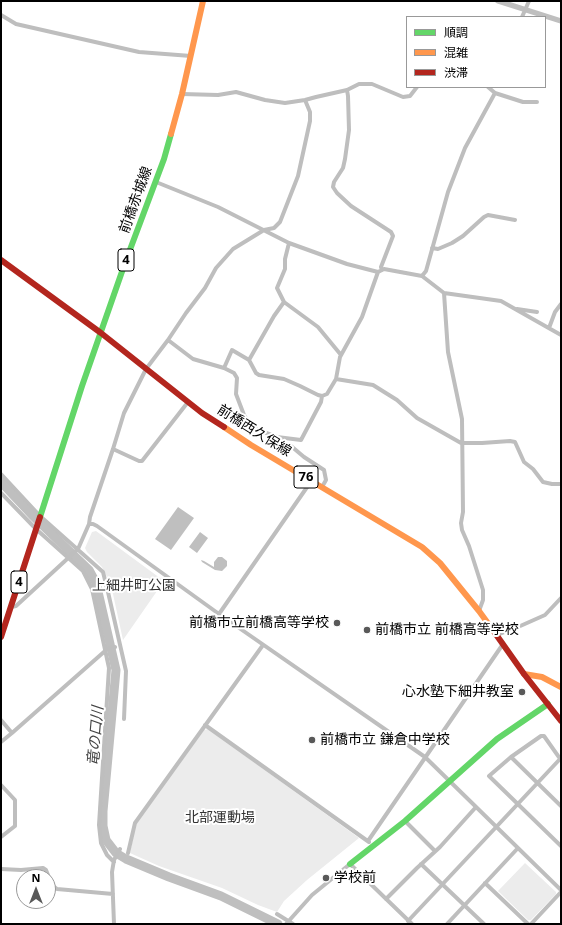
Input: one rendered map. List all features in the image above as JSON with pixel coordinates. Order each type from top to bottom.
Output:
[{"type":"main road","name":"前橋赤城線","points":[[40,516],[82,386],[164,159],[182,94],[203,1]]},
{"type":"main road","name":"前橋西久保線","points":[[1,260],[101,333],[202,413],[251,445],[422,546],[440,563],[561,721]]},
{"type":"main road","name":"4","points":[[1,637],[3,622],[11,607],[40,516]]},
{"type":"main road","points":[[524,674],[542,677],[561,687]]},
{"type":"main road","points":[[350,864],[405,821],[497,739],[548,704]]},
{"type":"street","points":[[523,15],[529,1]]},
{"type":"street","points":[[1,15],[16,24],[139,52],[191,56]]},
{"type":"street","points":[[182,94],[218,95],[236,92],[265,100],[285,103],[347,90],[358,84],[372,84],[403,97],[410,96],[416,88]]},
{"type":"street","points":[[489,88],[495,93],[519,101],[537,102]]},
{"type":"street","points":[[224,368],[232,350],[249,360],[256,372],[259,374],[284,379],[318,395],[322,396],[327,394],[336,379],[341,355],[362,317],[393,236],[391,232],[351,206],[337,193],[333,187],[334,182],[343,168],[345,158],[349,130],[347,90]]},
{"type":"street","points":[[422,276],[426,271],[448,192],[465,148],[495,93]]},
{"type":"street","points":[[11,607],[16,606],[78,549],[89,524],[90,517],[114,449],[124,413],[146,369],[205,288],[216,268],[233,249],[264,230],[274,228],[280,222],[298,176],[310,121],[310,112],[305,100]]},
{"type":"street","points":[[156,182],[218,208],[289,243],[347,264],[380,271],[384,269],[422,276],[444,293],[501,301],[561,335]]},
{"type":"street","points":[[432,248],[438,249],[452,243],[463,236],[484,216],[488,215],[515,220]]},
{"type":"street","points":[[289,243],[285,258],[286,269],[277,288],[284,302],[318,327],[341,355]]},
{"type":"street","points":[[444,293],[448,352],[462,419],[461,443],[463,512],[461,523],[462,530],[469,546],[483,590],[483,600],[478,611]]},
{"type":"street","points":[[249,360],[274,316],[284,302]]},
{"type":"street","points":[[549,328],[561,304]]},
{"type":"street","points":[[515,309],[537,312]]},
{"type":"street","points":[[168,340],[193,360],[224,368],[234,373],[237,378],[236,394],[244,416],[250,424],[258,430],[277,437],[301,440],[321,402],[322,396]]},
{"type":"street","points":[[336,379],[373,385],[397,400],[417,418],[461,443],[515,442],[524,462],[533,469],[543,482],[561,484]]},
{"type":"street","points":[[114,449],[142,461],[188,402]]},
{"type":"street","points":[[277,437],[280,442],[291,446],[324,470],[326,480],[322,487]]},
{"type":"street","points":[[1,474],[40,516],[103,572],[126,671],[124,719]]},
{"type":"street","points":[[219,614],[312,480]]},
{"type":"street","points":[[1,492],[36,528],[83,571],[92,589],[109,668],[99,825],[101,843],[107,855],[114,861]]},
{"type":"street","points":[[89,524],[97,526],[219,614],[425,757],[561,891],[529,924],[485,883]]},
{"type":"street","points":[[496,635],[545,615],[561,598]]},
{"type":"street","points":[[128,853],[135,823],[263,644]]},
{"type":"street","points":[[368,841],[503,644]]},
{"type":"street","points":[[1,742],[105,649],[115,647]]},
{"type":"street","points":[[1,720],[12,733]]},
{"type":"street","points":[[205,725],[373,846]]},
{"type":"street","points":[[287,921],[312,895],[350,864],[410,922],[442,884],[497,827],[518,804],[561,759],[544,736],[541,736],[511,756],[489,776],[518,804],[561,846]]},
{"type":"street","points":[[511,756],[561,806]]},
{"type":"street","points":[[1,785],[15,800],[14,826],[1,837]]},
{"type":"street","points":[[386,899],[435,851],[476,807]]},
{"type":"street","points":[[405,821],[435,851]]},
{"type":"street","points":[[447,924],[518,848]]},
{"type":"street","points":[[114,924],[112,872],[114,861],[120,850]]},
{"type":"street","points":[[421,864],[484,924]]},
{"type":"street","points":[[1,869],[21,870],[43,868],[46,870],[52,885],[57,889],[113,894]]},
{"type":"street","points":[[277,914],[294,924]]},
{"type":"green space","name":"上細井町公園","points":[[96,531],[164,581],[123,640],[113,594],[108,579],[102,567],[85,548],[92,532]]},
{"type":"green space","name":"北部運動場","points":[[208,729],[359,838],[307,880],[284,901],[277,912],[222,888],[159,866],[130,853],[136,824],[204,730]]},
{"type":"green space","points":[[525,863],[556,892],[556,894],[531,920],[528,920],[498,891]]},
{"type":"shaded area","points":[[178,507],[194,518],[171,550],[155,539]]},
{"type":"shaded area","points":[[200,532],[208,538],[197,553],[189,547]]},
{"type":"shaded area","points":[[218,557],[222,557],[227,561],[227,566],[222,571],[215,570],[201,560],[214,567],[214,562]]},
{"type":"waterway","points":[[498,1],[545,16]]},
{"type":"waterway","points":[[546,16],[561,21]]},
{"type":"waterway","name":"竜の口川","points":[[1,482],[32,515],[89,570],[96,583],[116,670],[103,811],[103,826],[106,840],[116,853],[126,859],[221,896],[278,924]]},
{"type":"traffic: fast","points":[[40,517],[82,386],[125,263],[164,159],[171,134]]},
{"type":"traffic: fast","points":[[350,864],[405,821],[497,739],[548,704]]},
{"type":"traffic: slow","points":[[171,134],[182,94],[203,1]]},
{"type":"traffic: slow","points":[[224,427],[251,445],[422,547],[440,563],[495,633]]},
{"type":"traffic: slow","points":[[524,674],[542,677],[561,687]]},
{"type":"traffic: jam","points":[[1,260],[101,333],[202,413],[224,427]]},
{"type":"traffic: jam","points":[[1,637],[40,517]]},
{"type":"traffic: jam","points":[[495,633],[524,674],[561,721]]},
{"type":"place","name":"前橋市立前橋高等学校","points":[[337,623]]},
{"type":"place","name":"前橋市立 前橋高等学校","points":[[367,630]]},
{"type":"place","name":"心水塾下細井教室","points":[[522,692]]},
{"type":"place","name":"前橋市立 鎌倉中学校","points":[[312,740]]},
{"type":"place","name":"学校前","points":[[326,878]]}]
